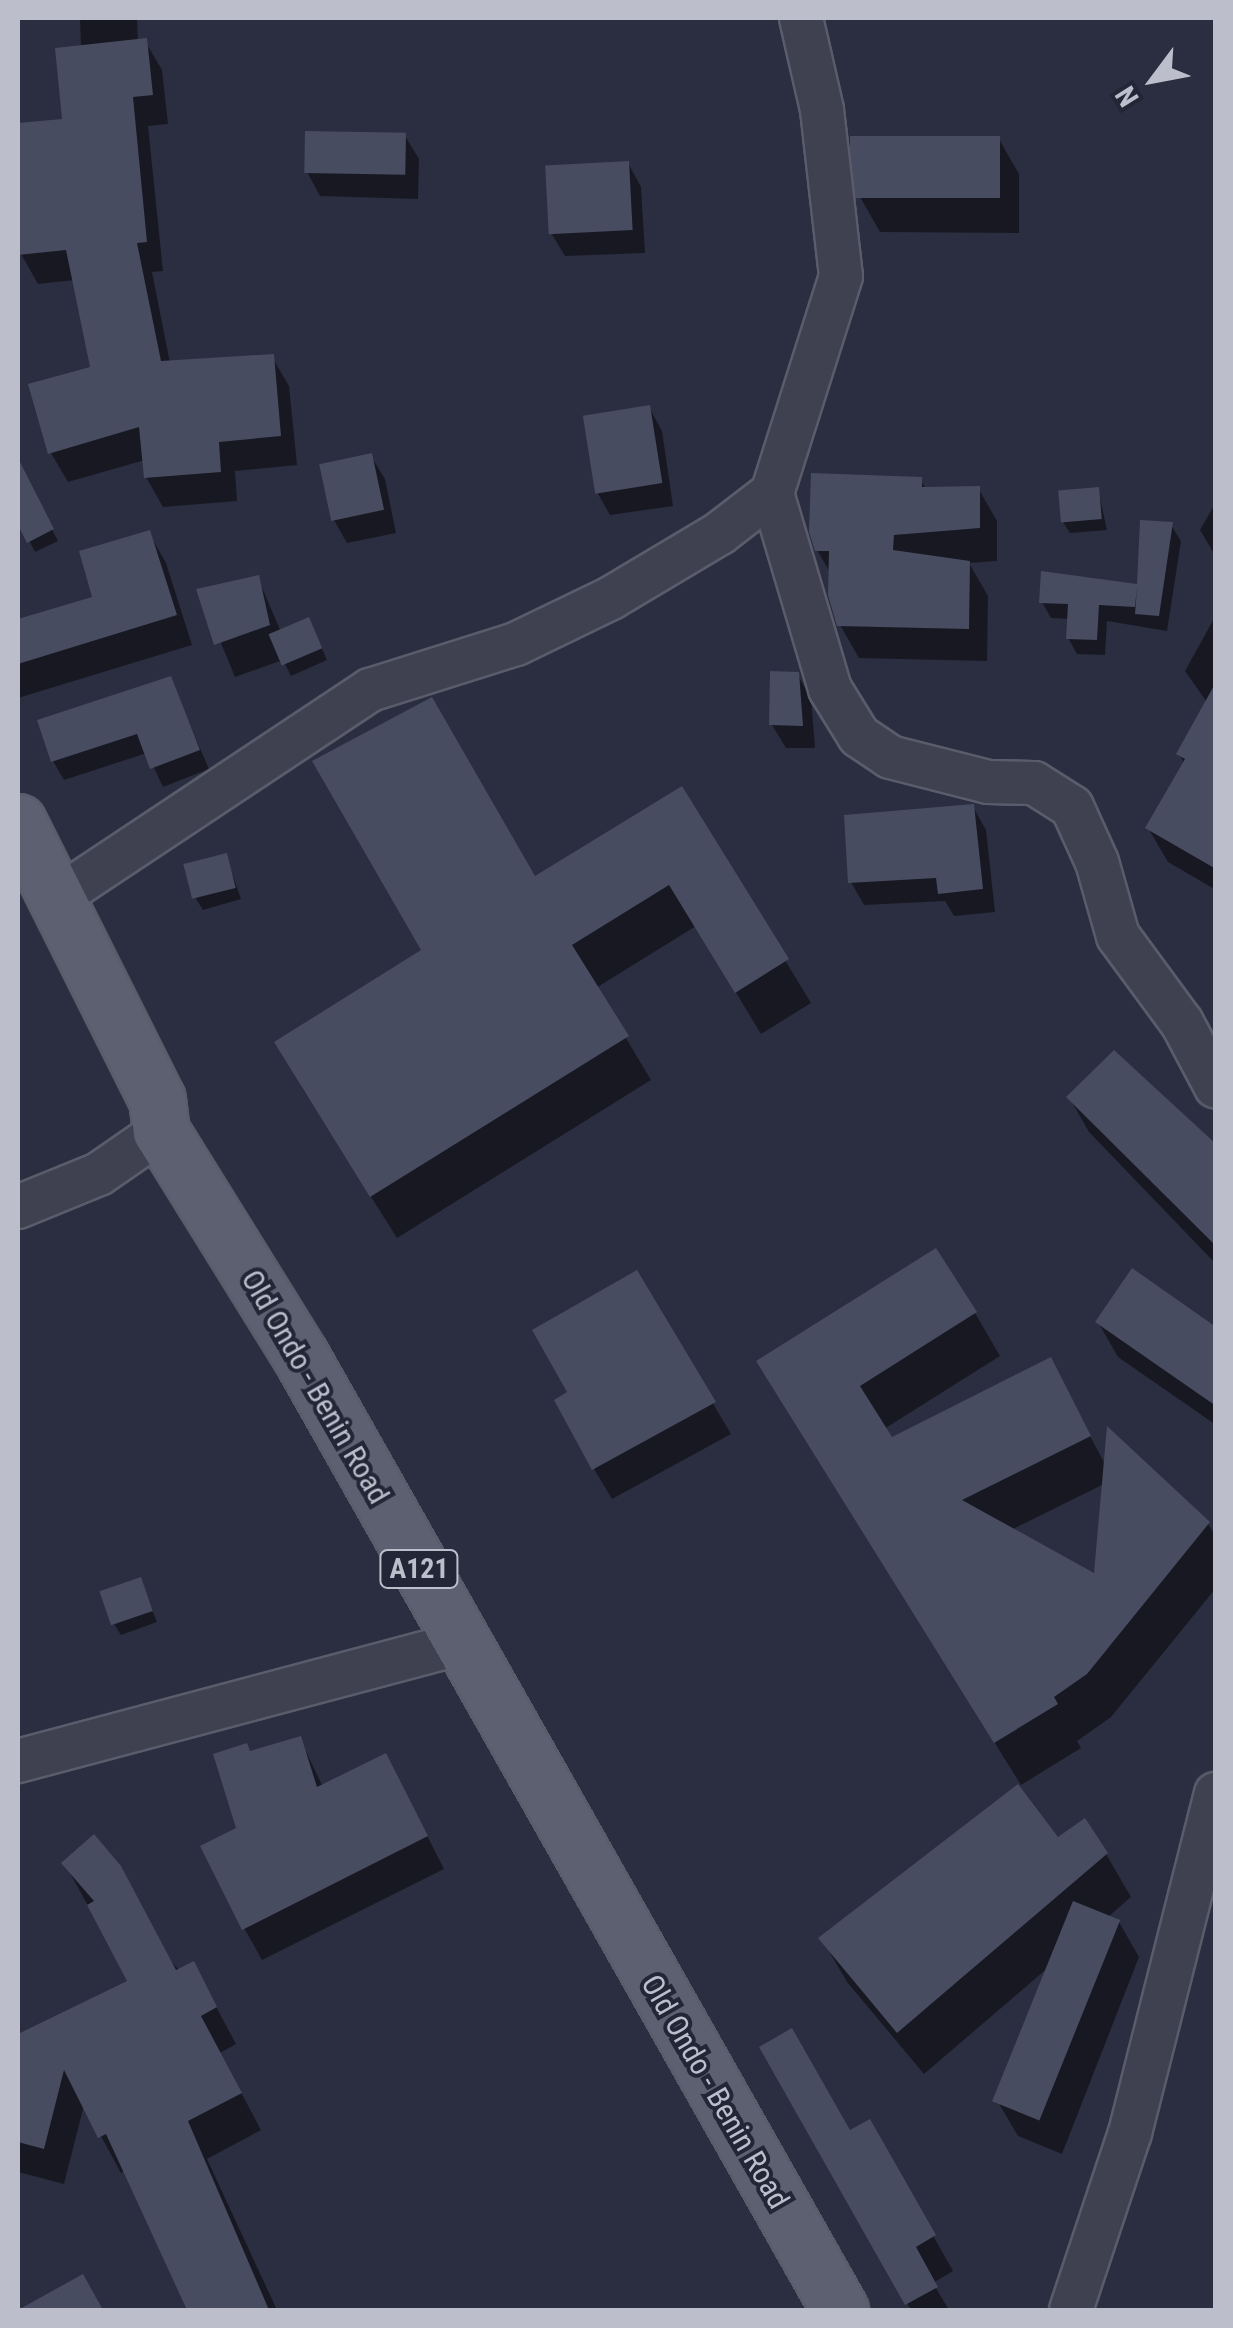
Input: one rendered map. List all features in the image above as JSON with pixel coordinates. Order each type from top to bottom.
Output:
[{"type":"main road","name":"Old Ondo - Benin Road","points":[[18,822],[157,1100],[161,1131],[300,1354],[840,2310]]},
{"type":"street","points":[[806,20],[841,276],[772,493],[830,688],[859,736],[890,757],[988,782],[1034,783],[1072,807],[1097,862],[1118,936],[1182,1023],[1216,1087]]},
{"type":"street","points":[[57,898],[370,690],[516,644],[579,614],[720,533],[772,493]]},
{"type":"street","points":[[18,1207],[98,1174],[161,1131]]},
{"type":"street","points":[[18,1761],[460,1643]]},
{"type":"street","points":[[1071,2310],[1130,2133],[1215,1799]]},
{"type":"building","points":[[147,38],[153,95],[133,97],[147,242],[137,243],[161,361],[274,354],[281,436],[219,442],[221,472],[144,478],[139,427],[48,454],[28,384],[90,367],[66,250],[18,255],[18,123],[62,119],[55,48]]},
{"type":"building","points":[[305,131],[406,133],[405,175],[304,173]]},
{"type":"building","points":[[850,136],[1000,136],[1000,198],[850,198]]},
{"type":"building","points":[[629,161],[633,230],[549,234],[545,165]]},
{"type":"building","points":[[650,405],[662,483],[595,494],[583,416]]},
{"type":"building","points":[[372,453],[384,510],[331,521],[319,464]]},
{"type":"building","points":[[18,458],[54,529],[27,543],[18,525]]},
{"type":"building","points":[[811,473],[922,477],[922,487],[980,486],[980,528],[894,535],[893,550],[970,561],[969,629],[837,626],[828,595],[829,551],[815,551],[809,532]]},
{"type":"building","points":[[1099,487],[1102,519],[1061,522],[1058,491]]},
{"type":"building","points":[[1140,520],[1173,522],[1159,616],[1135,614],[1137,587],[1135,607],[1099,605],[1097,640],[1066,639],[1068,604],[1039,603],[1041,571],[1137,584]]},
{"type":"building","points":[[150,530],[177,615],[18,664],[18,619],[92,597],[79,551]]},
{"type":"building","points":[[259,575],[270,625],[214,645],[196,589]]},
{"type":"building","points":[[309,617],[322,648],[282,665],[268,634]]},
{"type":"building","points":[[770,671],[799,672],[803,726],[769,725]]},
{"type":"building","points":[[171,676],[200,750],[150,769],[137,734],[51,762],[37,720]]},
{"type":"building","points":[[1216,682],[1216,869],[1145,828],[1185,759],[1176,754]]},
{"type":"building","points":[[432,697],[535,876],[682,786],[789,959],[735,993],[669,885],[572,945],[629,1036],[370,1197],[274,1042],[421,950],[312,761]]},
{"type":"building","points":[[974,804],[983,889],[938,894],[936,878],[848,883],[844,815]]},
{"type":"building","points":[[227,853],[236,888],[192,899],[183,864]]},
{"type":"building","points":[[1114,1050],[1216,1144],[1216,1246],[1066,1097]]},
{"type":"building","points":[[936,1248],[977,1312],[860,1386],[892,1437],[1051,1357],[1091,1436],[962,1500],[1094,1573],[1107,1426],[1210,1522],[1087,1674],[1054,1697],[1058,1704],[994,1743],[756,1361]]},
{"type":"building","points":[[1132,1268],[1216,1327],[1216,1406],[1095,1322]]},
{"type":"building","points":[[637,1270],[716,1402],[592,1470],[554,1400],[567,1392],[532,1330]]},
{"type":"building","points":[[141,1577],[153,1611],[111,1625],[99,1591]]},
{"type":"building","points":[[301,1736],[317,1787],[386,1753],[428,1836],[242,1930],[200,1846],[236,1828],[213,1754],[247,1743],[250,1751]]},
{"type":"building","points":[[1018,1784],[1058,1837],[1085,1818],[1108,1853],[897,2033],[818,1938]]},
{"type":"building","points":[[94,1834],[121,1866],[176,1970],[194,1961],[217,2007],[201,2016],[242,2093],[188,2121],[269,2310],[187,2310],[106,2134],[98,2138],[64,2070],[44,2149],[18,2142],[18,2034],[127,1981],[87,1905],[94,1901],[61,1863]]},
{"type":"building","points":[[1073,1901],[1120,1920],[1039,2120],[992,2101]]},
{"type":"building","points":[[792,2028],[850,2130],[870,2119],[936,2235],[916,2247],[938,2287],[905,2305],[759,2047]]},
{"type":"building","points":[[83,2274],[103,2310],[18,2310]]}]
